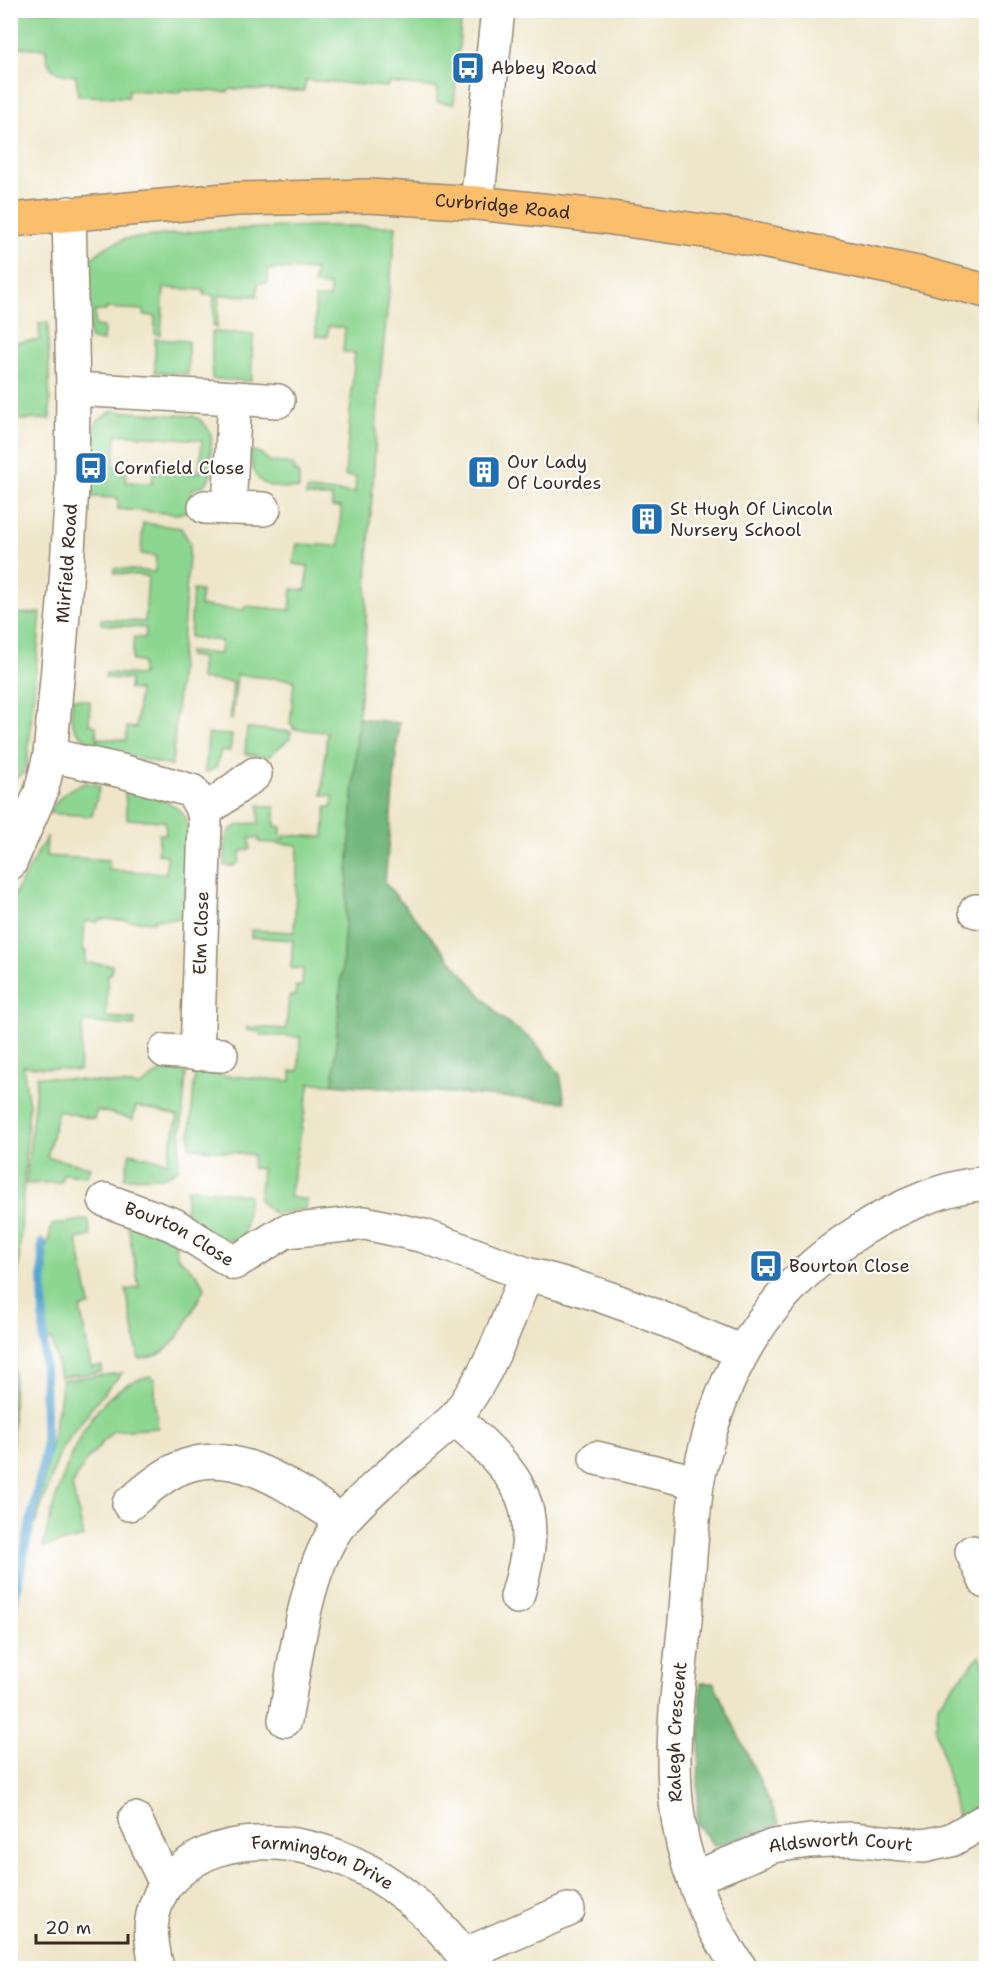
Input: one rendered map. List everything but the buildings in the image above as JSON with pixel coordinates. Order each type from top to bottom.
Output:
[{"type":"main road","name":"Curbridge Road","points":[[10,220],[69,213],[261,198],[369,196],[477,203],[598,216],[738,236],[922,274],[987,291]]},
{"type":"street","points":[[477,203],[498,10]]},
{"type":"street","name":"Mirfield Road","points":[[10,863],[21,816],[41,792],[50,755],[66,582],[72,486],[73,389],[69,213]]},
{"type":"street","points":[[73,389],[278,401]]},
{"type":"street","points":[[235,398],[217,507],[264,509]]},
{"type":"street","points":[[50,755],[192,791],[204,812],[255,774]]},
{"type":"street","name":"Elm Close","points":[[165,1051],[209,1054],[204,812]]},
{"type":"street","name":"Ralegh Crescent","points":[[740,1968],[721,1937],[694,1878],[680,1827],[674,1766],[681,1661],[698,1482],[713,1420],[726,1384],[742,1352],[772,1308],[823,1256],[879,1219],[905,1206],[946,1192],[987,1184]]},
{"type":"street","name":"Bourton Close","points":[[105,1200],[174,1225],[234,1263],[286,1231],[365,1223],[424,1236],[526,1274],[566,1283],[612,1298],[742,1352]]},
{"type":"street","points":[[285,1720],[309,1597],[329,1541],[343,1521],[454,1418],[477,1385],[495,1351],[526,1274]]},
{"type":"street","points":[[454,1418],[510,1471],[523,1495],[529,1517],[530,1535],[517,1597]]},
{"type":"street","points":[[596,1458],[698,1482]]},
{"type":"street","points":[[129,1504],[168,1473],[180,1467],[228,1461],[252,1468],[276,1480],[343,1521]]},
{"type":"street","points":[[972,1552],[987,1582]]},
{"type":"street","points":[[135,1819],[166,1884]]},
{"type":"street","name":"Aldsworth Court","points":[[694,1878],[773,1846],[810,1840],[851,1839],[924,1846],[951,1840],[987,1820]]},
{"type":"street","name":"Farmington Drive","points":[[157,1968],[151,1943],[151,1919],[155,1901],[166,1884],[178,1871],[199,1855],[241,1844],[267,1842],[323,1850],[352,1861],[413,1901],[468,1962],[568,1910]]},
{"type":"green space","points":[[10,11],[462,11],[454,104],[437,102],[438,88],[389,83],[387,87],[306,80],[304,91],[232,89],[227,92],[181,90],[179,93],[129,90],[128,97],[78,96],[76,76],[63,74],[50,67],[46,49],[17,47],[16,58],[11,61]]},
{"type":"green space","points":[[396,226],[379,388],[368,557],[365,647],[333,1084],[310,1083],[289,1197],[307,1200],[305,1209],[276,1213],[259,1200],[262,1169],[252,1168],[253,1155],[189,1147],[195,1073],[291,1081],[291,1071],[299,1071],[300,1037],[261,1035],[260,1032],[247,1030],[247,1027],[286,1029],[289,996],[295,996],[296,986],[302,986],[303,969],[291,968],[293,940],[251,937],[251,930],[294,932],[298,845],[259,842],[259,838],[250,838],[250,849],[241,851],[239,862],[234,866],[225,866],[225,846],[228,833],[232,828],[238,825],[259,823],[259,805],[275,807],[275,826],[281,827],[281,839],[284,839],[285,835],[324,837],[326,807],[332,807],[333,796],[322,795],[327,732],[293,729],[294,726],[290,725],[294,680],[237,675],[232,720],[230,720],[233,682],[200,679],[202,658],[189,656],[188,652],[220,654],[221,641],[190,637],[193,590],[201,591],[200,606],[244,610],[245,606],[290,610],[292,589],[306,590],[308,566],[293,564],[297,544],[339,546],[341,507],[332,507],[332,497],[306,496],[307,490],[355,493],[356,477],[345,476],[355,353],[343,352],[345,328],[329,326],[327,337],[316,336],[315,298],[329,298],[330,286],[314,285],[315,270],[268,269],[268,283],[258,283],[257,296],[219,295],[217,328],[213,326],[214,295],[204,295],[204,290],[164,288],[161,335],[155,334],[155,316],[144,315],[144,310],[106,308],[106,311],[95,311],[95,326],[104,327],[103,341],[90,340],[86,268],[88,261],[106,247],[125,239],[212,230]]},
{"type":"green space","points":[[48,322],[50,419],[11,420],[11,343],[40,340],[39,323]]},
{"type":"green space","points":[[986,325],[986,452],[981,450]]},
{"type":"green space","points":[[212,332],[253,334],[251,381],[212,379]]},
{"type":"green space","points":[[155,339],[188,341],[188,374],[155,372]]},
{"type":"green space","points":[[112,411],[193,416],[204,423],[211,435],[211,474],[206,484],[191,490],[189,511],[177,514],[118,509],[118,498],[92,497],[92,436],[98,420]],"holes":[[[116,434],[202,440],[199,473],[153,471],[152,483],[126,482],[126,468],[114,467]]]},
{"type":"green space","points":[[250,452],[260,453],[271,462],[293,464],[299,475],[299,489],[270,486],[258,479],[252,464]]},
{"type":"green space","points":[[143,523],[181,528],[190,543],[172,766],[131,757],[101,747],[78,732],[71,719],[73,698],[90,701],[89,724],[96,726],[97,743],[98,738],[126,740],[127,727],[136,728],[139,690],[129,689],[130,679],[105,678],[106,673],[142,675],[142,662],[132,661],[134,637],[145,638],[146,628],[101,624],[101,619],[145,622],[148,576],[114,573],[114,568],[155,572],[156,556],[141,554]]},
{"type":"green space","points":[[41,613],[27,764],[22,774],[11,781],[11,614]]},
{"type":"green space","points":[[358,718],[399,723],[385,883],[499,1016],[535,1042],[560,1074],[565,1102],[333,1084]]},
{"type":"green space","points":[[247,728],[291,732],[290,738],[268,757],[245,754]]},
{"type":"green space","points":[[208,734],[232,735],[230,751],[221,751],[216,767],[205,772]]},
{"type":"green space","points":[[86,783],[100,786],[92,816],[48,813],[69,790]]},
{"type":"green space","points":[[125,791],[173,805],[185,818],[188,828],[184,919],[154,919],[154,922],[99,919],[98,922],[85,921],[83,950],[86,951],[85,963],[112,965],[111,974],[108,974],[106,1017],[135,1019],[134,1026],[83,1022],[79,1071],[23,1066],[29,1105],[15,1318],[11,1516],[11,901],[47,836],[46,856],[109,860],[109,870],[166,873],[167,855],[158,854],[159,834],[166,834],[165,821],[127,819]]},
{"type":"green space","points":[[163,1070],[186,1073],[178,1169],[163,1177],[124,1178],[130,1153],[167,1162],[178,1116],[136,1106],[133,1119],[97,1110],[94,1119],[58,1111],[47,1157],[90,1167],[87,1176],[63,1174],[61,1182],[26,1184],[37,1076],[140,1086]]},
{"type":"green space","points":[[187,1188],[249,1195],[242,1239],[221,1240],[185,1221]]},
{"type":"green space","points":[[126,1215],[175,1242],[177,1256],[196,1274],[205,1287],[173,1343],[158,1355],[139,1359],[126,1290],[139,1287]]},
{"type":"green space","points":[[88,1219],[91,1236],[77,1239],[90,1306],[80,1308],[91,1367],[102,1366],[101,1372],[60,1377],[52,1340],[44,1341],[46,1249],[52,1225]]},
{"type":"green space","points":[[122,1373],[98,1399],[61,1449],[35,1525],[61,1395],[61,1380]]},
{"type":"green space","points":[[151,1376],[155,1379],[158,1428],[113,1431],[86,1461],[72,1486],[84,1537],[43,1547],[65,1471],[76,1444],[90,1420],[107,1400],[127,1384]]},
{"type":"green space","points":[[980,1655],[986,1672],[986,1812],[960,1828],[936,1729],[938,1704]]},
{"type":"green space","points":[[701,1683],[714,1683],[780,1824],[714,1846],[697,1824]]},
{"type":"waterway","points":[[10,1620],[46,1449],[42,1243]]},
{"type":"place","name":"Abbey Road","points":[[468,68]]},
{"type":"place","name":"Cornfield Close","points":[[91,468]]},
{"type":"place","name":"Our Lady Of Lourdes","points":[[484,472]]},
{"type":"place","name":"St Hugh Of Lincoln Nursery School","points":[[647,519]]},
{"type":"place","name":"Bourton Close","points":[[766,1266]]}]
